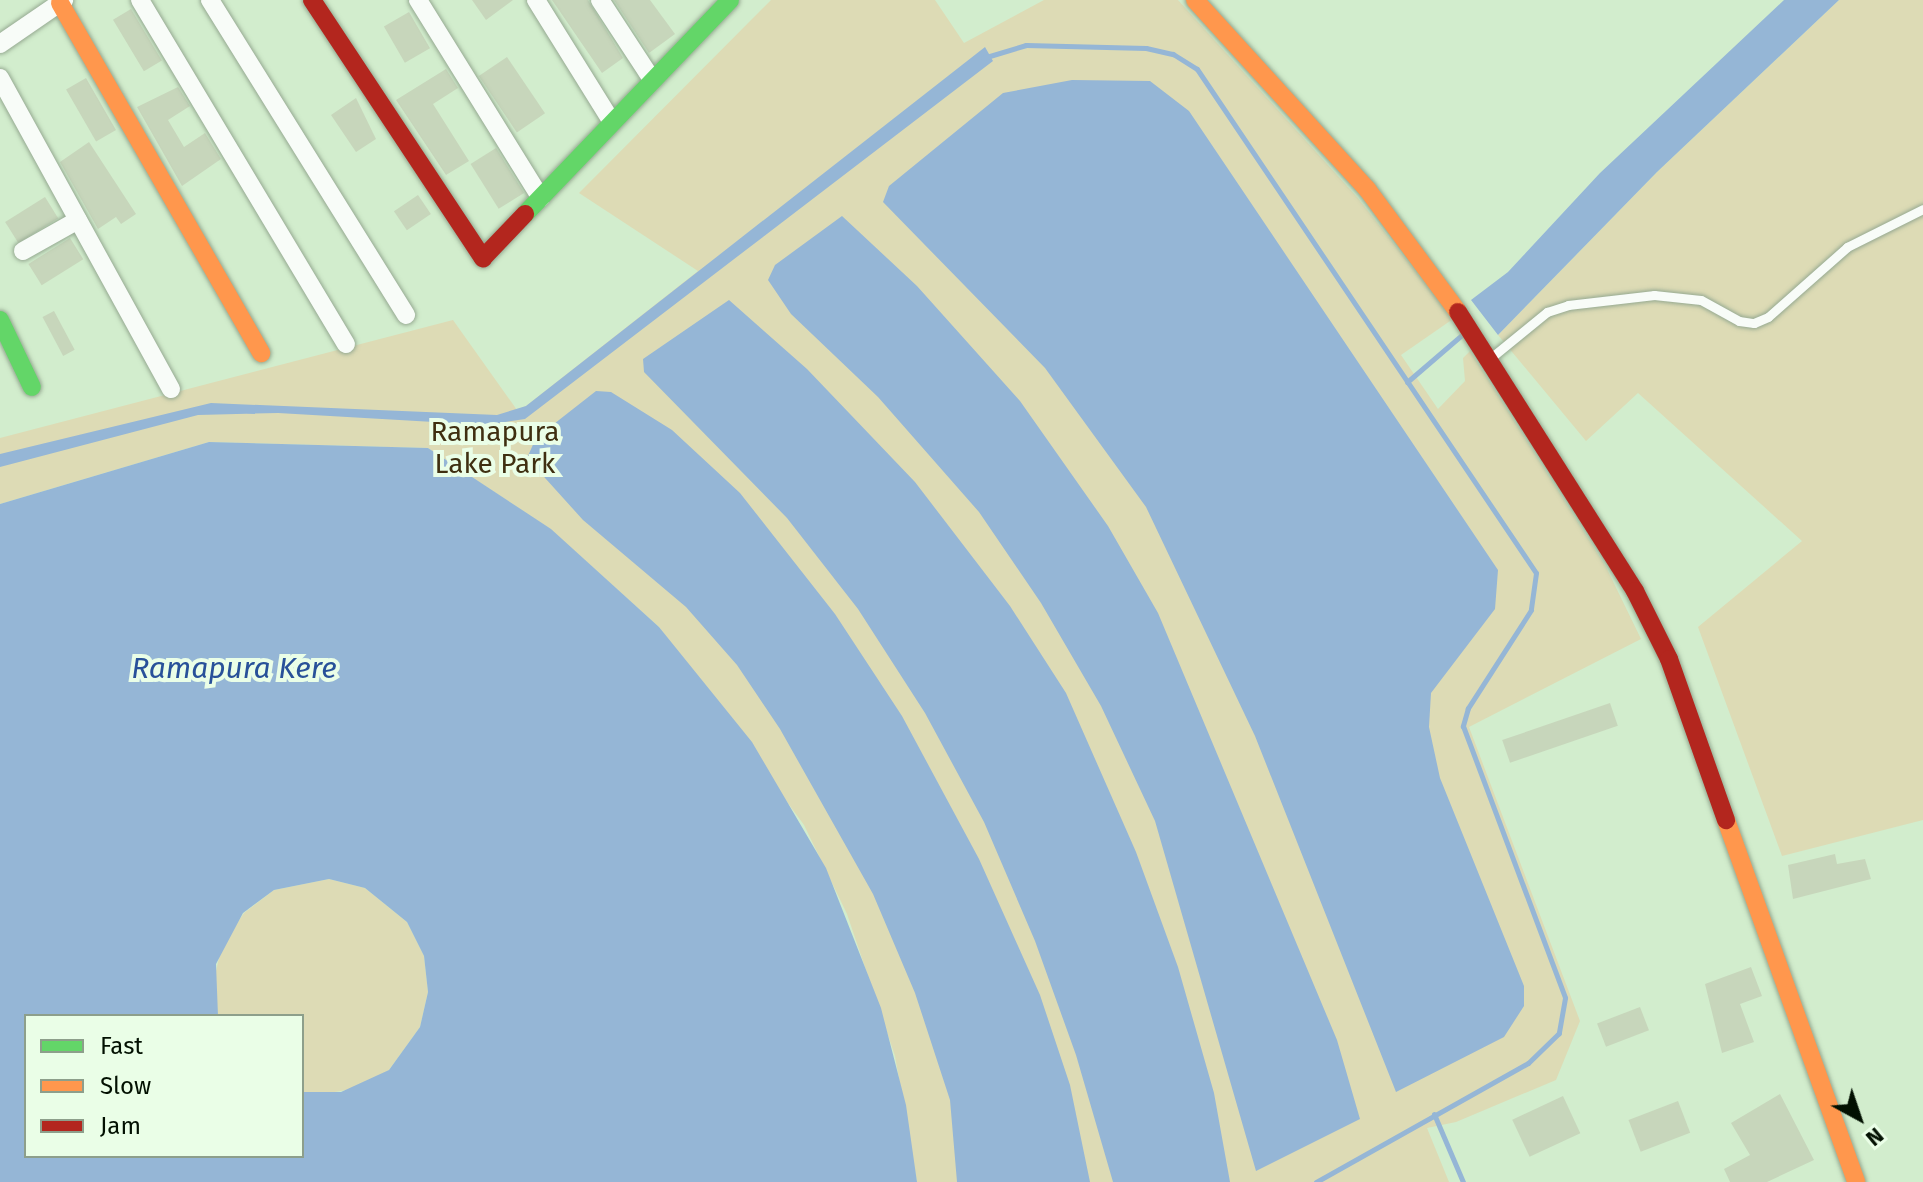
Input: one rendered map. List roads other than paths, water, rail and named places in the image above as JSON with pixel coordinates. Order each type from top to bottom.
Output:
[{"type":"main road","points":[[312,0],[476,256],[487,257],[651,78],[730,0]]},
{"type":"main road","points":[[1195,0],[1367,189],[1487,352],[1635,591],[1669,659],[1856,1182]]},
{"type":"main road","points":[[62,2],[261,353]]},
{"type":"main road","points":[[0,322],[32,387]]},
{"type":"street","points":[[140,0],[346,344]]},
{"type":"street","points":[[210,0],[406,315]]},
{"type":"street","points":[[418,0],[541,198]]},
{"type":"street","points":[[536,0],[612,122]]},
{"type":"street","points":[[600,0],[651,78]]},
{"type":"street","points":[[0,44],[62,2]]},
{"type":"street","points":[[0,78],[171,389]]},
{"type":"street","points":[[23,251],[78,220]]},
{"type":"lane","points":[[1487,352],[1547,312],[1568,305],[1654,295],[1701,300],[1739,321],[1754,323],[1768,317],[1847,247],[1923,209]]},
{"type":"water","points":[[1784,0],[1839,0],[1657,172],[1498,335],[1471,300],[1508,272],[1600,173]]},
{"type":"water","points":[[985,47],[993,61],[525,419],[486,425],[278,413],[198,415],[0,467],[0,454],[211,403],[497,415],[526,406]]},
{"type":"water","points":[[1072,80],[1150,81],[1189,111],[1498,570],[1495,609],[1431,693],[1429,727],[1440,778],[1524,986],[1524,1006],[1504,1037],[1396,1092],[1255,736],[1146,507],[1045,368],[883,202],[889,186],[1003,93]]},
{"type":"water","points":[[842,216],[917,286],[1020,401],[1108,526],[1158,613],[1337,1040],[1360,1119],[1256,1171],[1155,821],[1101,706],[1041,603],[979,512],[878,397],[791,314],[768,280],[775,265]]},
{"type":"water","points":[[729,300],[807,369],[915,482],[1010,606],[1066,693],[1136,852],[1178,967],[1214,1093],[1230,1182],[1113,1182],[1076,1055],[1035,941],[984,822],[925,713],[858,609],[787,518],[644,372],[643,359]]},
{"type":"water","points":[[596,391],[611,392],[672,430],[740,493],[835,614],[902,716],[979,859],[1040,995],[1070,1085],[1090,1182],[957,1182],[950,1100],[915,993],[873,894],[780,729],[737,665],[686,607],[583,520],[527,458],[536,438]]},
{"type":"water","name":"Ramapura Kere","points":[[209,442],[428,448],[551,529],[659,627],[752,742],[826,868],[881,1008],[906,1105],[917,1182],[0,1182],[0,504]]},
{"type":"waterway","points":[[983,58],[1026,45],[1146,48],[1173,54],[1197,69],[1536,573],[1531,610],[1468,708],[1463,726],[1565,998],[1559,1033],[1528,1063],[1316,1182]]},
{"type":"waterway","points":[[1407,382],[1464,333]]},
{"type":"waterway","points":[[1434,1114],[1463,1182]]},
{"type":"park label","name":"Ramapura Lake Park","points":[[495,448]]}]
